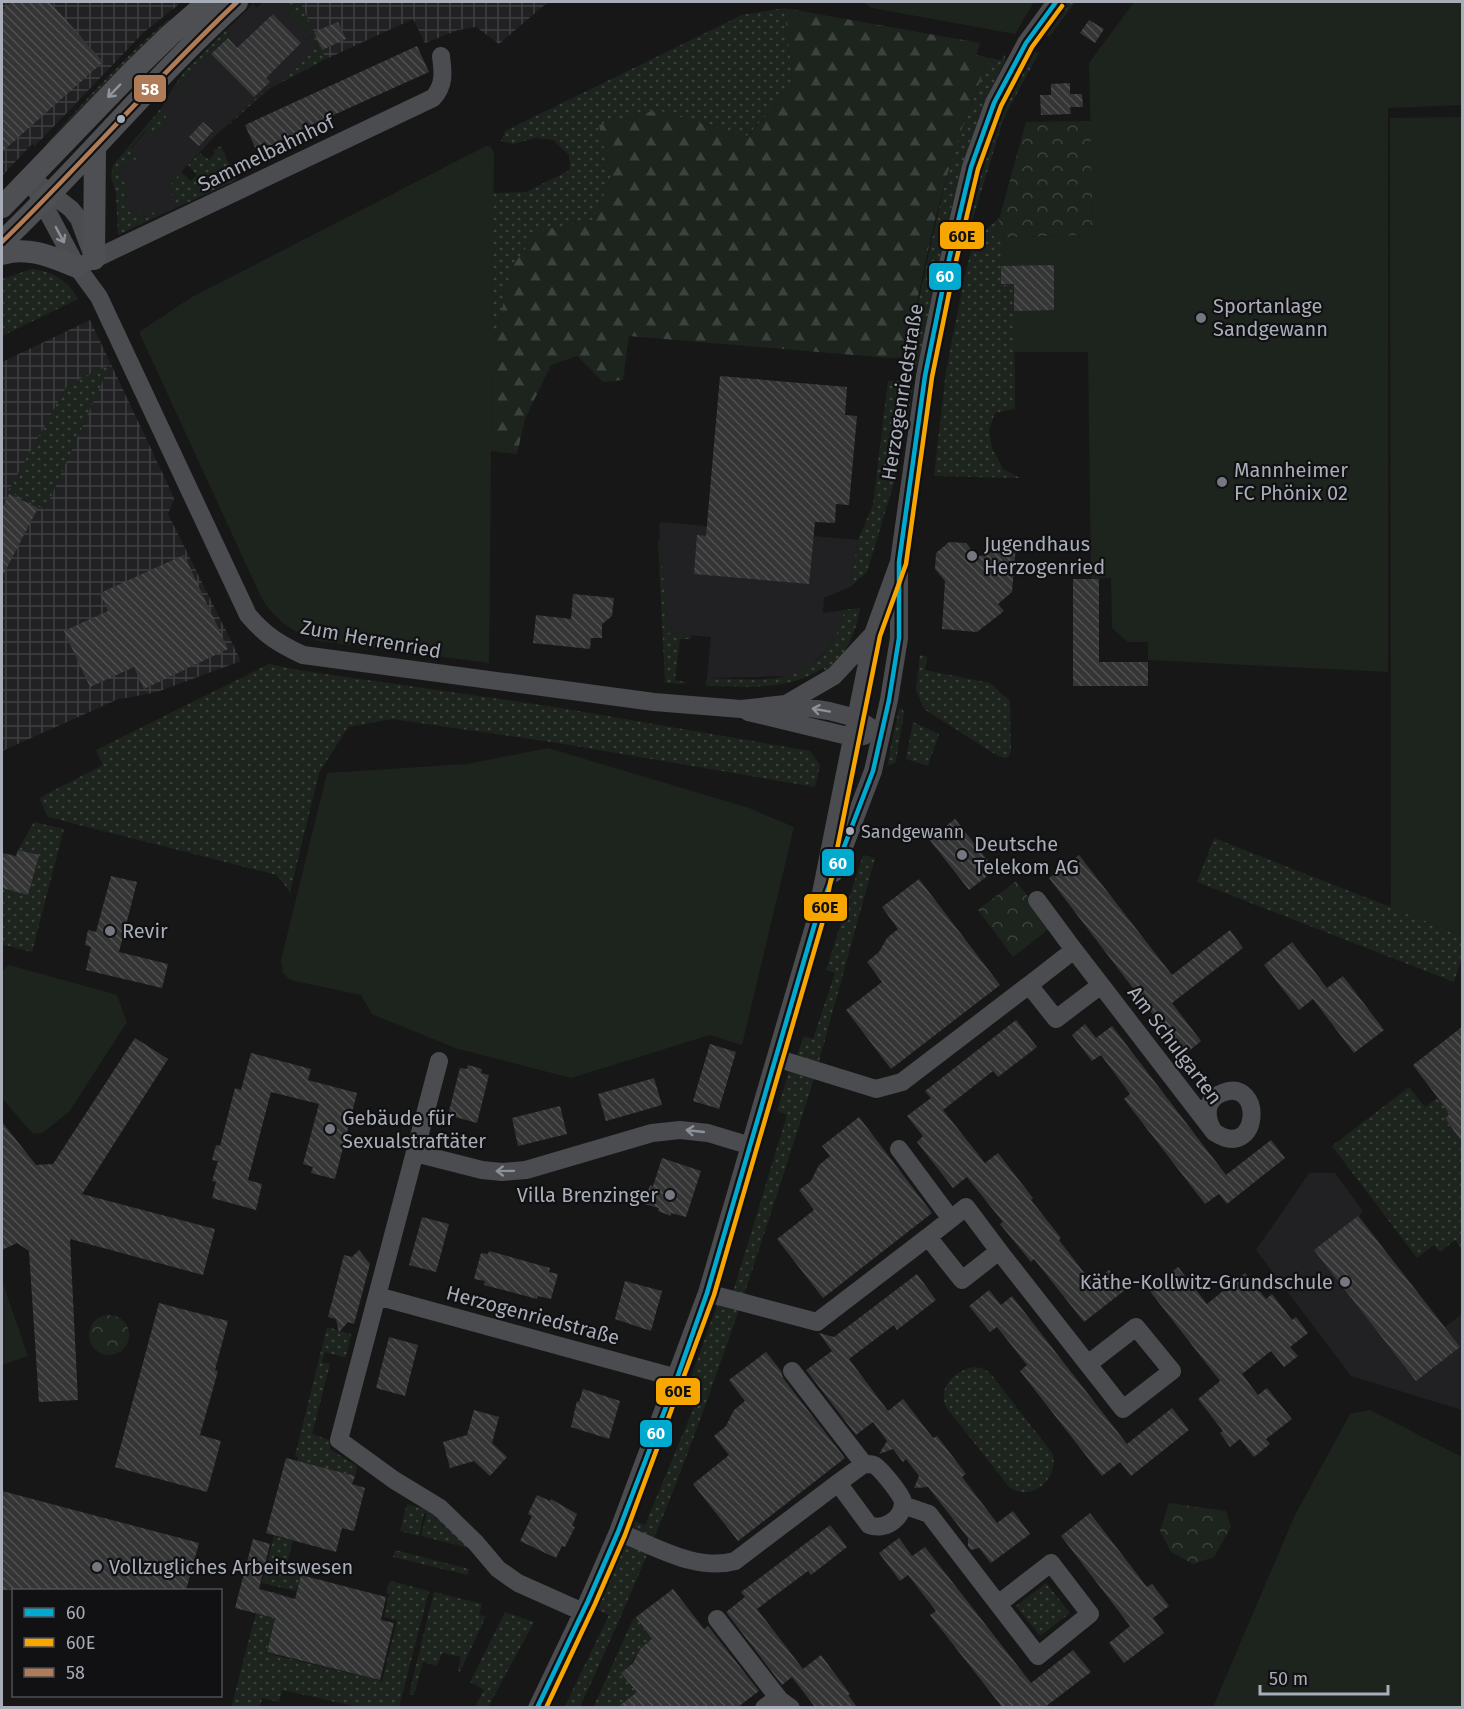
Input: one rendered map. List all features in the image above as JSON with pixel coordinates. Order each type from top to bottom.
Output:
[{"type":"main road","points":[[2,207],[133,71],[208,2]]},
{"type":"main road","points":[[2,243],[95,148],[146,91],[237,2]]},
{"type":"main road","points":[[2,254],[11,251],[38,252],[86,263],[95,148]]},
{"type":"street","name":"Herzogenriedstraße","points":[[537,1707],[583,1612],[618,1532],[677,1378],[707,1293],[815,923],[873,771],[899,638],[899,562],[925,376],[946,272],[971,167],[994,103],[1026,43],[1056,2]]},
{"type":"street","name":"Sammelbahnhof","points":[[86,263],[433,98],[438,93],[443,79],[441,56]]},
{"type":"street","name":"Zum Herrenried","points":[[30,179],[47,198],[86,263],[99,297],[248,615],[262,631],[280,644],[303,655],[654,702],[741,709],[786,704],[856,718],[881,734]]},
{"type":"street","name":"Zum Herrenried","points":[[47,198],[71,209],[80,219],[86,263]]},
{"type":"street","name":"Herzogenriedstraße","points":[[815,923],[873,634],[899,562]]},
{"type":"street","points":[[786,704],[834,676],[873,634]]},
{"type":"street","name":"Zum Herrenried","points":[[741,709],[758,716],[852,737],[881,734]]},
{"type":"street","name":"Am Schulgarten","points":[[1037,900],[1214,1132]]},
{"type":"street","points":[[776,1058],[876,1089],[902,1082],[1074,950]]},
{"type":"street","name":"Am Schulgarten","points":[[1029,985],[1056,1019],[1101,985]]},
{"type":"street","points":[[438,1061],[339,1440],[394,1480],[440,1508],[476,1543],[498,1569],[518,1582],[583,1612]]},
{"type":"street","points":[[415,1153],[482,1170],[502,1172],[526,1170],[652,1133],[680,1130],[708,1132],[751,1146]]},
{"type":"street","points":[[899,1149],[951,1219]]},
{"type":"street","points":[[707,1293],[817,1323],[966,1207],[999,1251],[1123,1409],[1172,1371],[1136,1327],[1088,1364]]},
{"type":"street","points":[[928,1237],[962,1280],[999,1251]]},
{"type":"street","name":"Herzogenriedstraße","points":[[377,1296],[677,1378]]},
{"type":"street","points":[[792,1371],[864,1464]]},
{"type":"street","points":[[618,1532],[684,1558],[705,1564],[721,1565],[735,1561],[864,1464],[874,1465],[880,1470],[903,1499],[899,1516],[886,1526],[877,1528],[869,1525],[838,1484]]},
{"type":"street","points":[[903,1505],[929,1514],[998,1604],[1038,1656],[1090,1614],[1051,1563],[998,1604]]},
{"type":"street","points":[[717,1619],[778,1705]]},
{"type":"shaded area","points":[[2,2],[182,2],[144,32],[35,146],[32,144],[2,176]]},
{"type":"shaded area","points":[[263,2],[280,2],[314,37],[317,47],[292,73],[268,87],[217,134],[169,185],[176,208],[158,216],[154,212],[142,218],[134,216],[118,169],[140,157],[131,149],[146,131],[154,138],[165,111],[162,107],[172,89],[178,88],[195,67],[230,35],[227,29],[254,3],[256,8]]},
{"type":"shaded area","points":[[300,2],[548,2],[499,44],[476,27],[458,30],[425,43],[413,19],[326,59]]},
{"type":"shaded area","points":[[90,320],[171,491],[174,499],[168,514],[241,661],[157,692],[116,700],[2,751],[2,362]]},
{"type":"shaded area","points":[[662,522],[858,540],[850,587],[824,598],[823,613],[844,610],[839,631],[826,651],[807,669],[790,676],[707,678],[711,637],[668,633],[659,524]]},
{"type":"shaded area","name":"Käthe-Kollwitz-Grundschule","points":[[1309,1173],[1335,1173],[1363,1211],[1359,1216],[1445,1327],[1462,1314],[1462,1410],[1351,1376],[1256,1250]]},
{"type":"green space","points":[[280,2],[300,2],[326,59],[269,89],[217,135],[268,87],[292,73],[317,47],[314,37]]},
{"type":"green space","points":[[863,2],[1034,2],[1015,34],[872,8]]},
{"type":"green space","points":[[1066,2],[1075,2],[1049,37],[1043,34]]},
{"type":"green space","name":"Sportanlage Sandgewann","points":[[1134,2],[1462,2],[1462,105],[1388,108],[1388,672],[1148,660],[1148,642],[1128,642],[1112,628],[1111,578],[1091,579],[1088,352],[1014,352],[1014,285],[1001,285],[1001,238],[1093,235],[1089,63]]},
{"type":"green space","points":[[784,8],[794,85],[746,137],[657,110],[599,125],[611,178],[593,220],[539,232],[513,265],[492,348],[493,193],[526,192],[570,170],[569,155],[553,140],[535,138],[513,144],[501,141],[505,131],[742,15]]},
{"type":"green space","points":[[784,8],[980,43],[976,55],[990,58],[964,122],[944,186],[923,271],[906,357],[889,358],[629,336],[623,380],[603,382],[577,356],[551,365],[525,419],[517,454],[491,451],[492,348],[513,265],[539,231],[593,220],[611,178],[599,125],[657,110],[747,137],[794,85]]},
{"type":"green space","points":[[169,19],[172,21],[46,147],[46,144],[105,80]]},
{"type":"green space","points":[[227,29],[230,35],[195,67],[178,88],[172,89],[185,71]]},
{"type":"green space","points":[[1035,52],[1039,53],[1004,117],[973,218],[965,227],[995,124],[1025,61]]},
{"type":"green space","points":[[1005,54],[1005,61],[972,137],[956,189],[916,369],[912,372],[902,372],[955,149],[990,58],[1001,60]]},
{"type":"green space","points":[[162,107],[166,116],[155,139],[145,131],[131,148],[140,157],[118,169],[128,190],[124,193],[134,215],[140,213],[143,218],[154,212],[158,216],[118,235],[116,194],[111,176],[113,165]]},
{"type":"green space","points":[[1462,117],[1462,935],[1391,908],[1390,118]]},
{"type":"green space","points":[[1091,121],[1093,235],[994,238],[1026,122]]},
{"type":"green space","points":[[221,146],[236,180],[176,208],[169,186],[181,172],[191,181],[197,175],[188,165],[200,153],[209,160],[215,153],[213,150]]},
{"type":"green space","points":[[486,146],[491,147],[494,153],[489,663],[319,641],[286,625],[273,614],[262,599],[139,332],[192,297]]},
{"type":"green space","points":[[999,218],[994,238],[1006,238],[1014,284],[1015,409],[995,413],[989,430],[992,448],[1003,469],[1020,478],[934,476],[946,371],[966,270],[972,249],[979,236]]},
{"type":"green space","points":[[32,269],[47,272],[59,278],[70,287],[78,299],[2,336],[2,279]]},
{"type":"green space","points":[[110,365],[45,510],[8,491],[68,384]]},
{"type":"green space","points":[[888,381],[909,381],[913,389],[897,473],[867,572],[850,587],[858,540],[873,505]]},
{"type":"green space","points":[[660,537],[668,633],[691,635],[691,639],[680,639],[675,680],[686,682],[685,684],[665,683],[658,541]]},
{"type":"green space","points":[[860,608],[849,643],[828,673],[823,668],[795,681],[766,686],[706,686],[707,678],[773,678],[803,670],[817,661],[828,648],[839,630],[844,610]]},
{"type":"green space","points":[[920,655],[927,657],[925,670],[990,683],[1010,701],[1011,751],[1009,756],[1005,758],[998,756],[924,709],[916,690]]},
{"type":"green space","points":[[269,664],[555,707],[810,751],[820,765],[815,787],[552,742],[392,719],[348,727],[319,773],[290,892],[277,875],[48,817],[39,798],[103,765],[96,750]]},
{"type":"green space","points":[[899,708],[904,713],[896,760],[895,763],[887,766]]},
{"type":"green space","points":[[913,722],[939,734],[928,766],[906,759]]},
{"type":"green space","points":[[548,748],[749,808],[794,827],[742,1045],[710,1035],[571,1078],[455,1048],[372,1014],[361,995],[290,980],[283,973],[281,960],[327,773],[467,764]]},
{"type":"green space","points":[[34,822],[64,829],[32,952],[2,946],[2,888],[28,895],[38,855],[18,850]]},
{"type":"green space","points":[[1214,838],[1462,935],[1462,957],[1454,982],[1197,882]]},
{"type":"green space","points":[[863,855],[875,858],[818,1065],[796,1058],[804,1036],[813,1039],[835,973],[826,970]]},
{"type":"green space","points":[[1016,881],[1051,927],[1013,957],[978,910]]},
{"type":"green space","points":[[9,965],[117,995],[127,1022],[69,1112],[42,1133],[33,1134],[2,1098],[2,971]]},
{"type":"green space","points":[[789,1071],[814,1079],[726,1347],[668,1505],[580,1707],[564,1708],[609,1615],[594,1608],[632,1520],[645,1525],[694,1407],[682,1402],[723,1289],[733,1292],[787,1115],[777,1111]]},
{"type":"green space","points":[[1409,1087],[1425,1107],[1438,1097],[1451,1114],[1445,1119],[1459,1137],[1462,1134],[1462,1250],[1455,1240],[1440,1252],[1434,1245],[1417,1258],[1332,1146]]},
{"type":"green space","points":[[2,1281],[28,1356],[2,1365]]},
{"type":"green space","points":[[109,1315],[123,1321],[129,1335],[123,1349],[109,1355],[95,1349],[89,1335],[95,1321]]},
{"type":"green space","points":[[327,1327],[351,1334],[346,1358],[325,1352],[322,1362],[330,1364],[312,1434],[329,1440],[331,1450],[357,1466],[355,1476],[298,1461],[298,1457],[295,1456]]},
{"type":"green space","points":[[973,1367],[982,1368],[990,1373],[1053,1454],[1054,1463],[1048,1479],[1035,1490],[1019,1492],[1010,1488],[946,1407],[944,1393],[949,1381],[960,1372]]},
{"type":"green space","points":[[1370,1410],[1462,1457],[1462,1707],[1213,1707],[1295,1515],[1350,1414]]},
{"type":"green space","points":[[1169,1503],[1226,1511],[1231,1527],[1214,1557],[1193,1564],[1171,1552],[1160,1531]]},
{"type":"green space","points":[[407,1504],[432,1511],[469,1548],[421,1536],[427,1513],[424,1513],[419,1536],[400,1531]]},
{"type":"green space","points":[[274,1536],[293,1541],[285,1570],[301,1574],[296,1591],[262,1583]]},
{"type":"green space","points":[[395,1550],[469,1569],[468,1575],[393,1557]]},
{"type":"green space","points":[[390,1581],[429,1591],[399,1707],[358,1707],[282,1690],[279,1702],[262,1698],[260,1707],[231,1708],[262,1590],[281,1594],[266,1653],[382,1681],[397,1621],[384,1617],[389,1594],[386,1593]]},
{"type":"green space","points":[[1046,1583],[1070,1613],[1040,1636],[1016,1606]]},
{"type":"green space","points":[[434,1592],[482,1604],[479,1615],[486,1616],[460,1672],[458,1670],[461,1657],[442,1653],[437,1666],[423,1662],[414,1695],[409,1694]]},
{"type":"green space","points":[[505,1612],[534,1622],[488,1707],[475,1707],[484,1690],[470,1682]]},
{"type":"green space","points":[[636,1617],[652,1639],[621,1673],[637,1692],[618,1707],[593,1708],[633,1619]]},
{"type":"building","points":[[11,2],[50,2],[103,62],[2,152],[2,10]]},
{"type":"building","points":[[273,14],[301,43],[266,78],[270,82],[254,97],[211,54],[228,38],[237,48]]},
{"type":"building","points":[[1089,20],[1104,29],[1095,43],[1080,33]]},
{"type":"building","points":[[338,22],[346,39],[322,50],[314,32]]},
{"type":"building","points":[[417,46],[429,72],[257,152],[245,125]]},
{"type":"building","points":[[1070,83],[1070,94],[1082,94],[1083,107],[1070,107],[1071,114],[1041,115],[1040,95],[1051,95],[1051,84]]},
{"type":"building","points":[[203,122],[213,131],[199,146],[189,137]]},
{"type":"building","points":[[1054,265],[1054,310],[1014,311],[1014,284],[1001,284],[1001,266]]},
{"type":"building","points":[[720,376],[847,387],[845,415],[857,416],[849,505],[836,504],[835,523],[815,522],[809,584],[694,574],[697,535],[706,536]]},
{"type":"building","points":[[9,494],[38,508],[2,577],[2,508]]},
{"type":"building","points":[[949,542],[966,543],[977,557],[1016,544],[1012,592],[998,604],[1004,611],[977,632],[942,629],[945,581],[935,569],[936,553]]},
{"type":"building","points":[[184,555],[228,649],[144,689],[134,667],[90,687],[64,631],[108,611],[100,593]]},
{"type":"building","points":[[1073,579],[1099,579],[1099,662],[1148,662],[1148,686],[1073,686]]},
{"type":"building","points":[[573,594],[614,598],[612,616],[602,624],[602,638],[591,638],[590,649],[533,643],[536,615],[571,619]]},
{"type":"building","name":"Deutsche Telekom AG","points":[[955,819],[995,870],[969,890],[929,839]]},
{"type":"building","points":[[18,850],[39,855],[28,895],[2,888],[2,853],[16,856]]},
{"type":"building","points":[[1079,855],[1172,975],[1230,930],[1243,948],[1172,1003],[1201,1041],[1184,1055],[1049,878]]},
{"type":"building","name":"Revir","points":[[111,876],[137,882],[119,952],[168,964],[162,988],[86,970],[91,947],[85,945],[88,930],[96,932]]},
{"type":"building","points":[[919,879],[1000,985],[891,1069],[846,1010],[882,982],[867,962],[879,952],[887,938],[898,929],[882,907]]},
{"type":"building","points":[[1292,942],[1327,988],[1343,976],[1384,1030],[1354,1053],[1313,999],[1299,1010],[1264,965]]},
{"type":"building","points":[[1016,1020],[1037,1047],[998,1077],[993,1071],[943,1110],[985,1163],[998,1153],[1033,1198],[1031,1200],[1092,1283],[1109,1270],[1125,1290],[1084,1322],[1034,1259],[1031,1262],[1000,1224],[1003,1222],[967,1177],[953,1188],[917,1142],[923,1136],[907,1116],[931,1098],[925,1091]]},
{"type":"building","points":[[1085,1024],[1096,1038],[1112,1026],[1226,1175],[1271,1140],[1285,1158],[1227,1204],[1219,1194],[1205,1204],[1124,1099],[1130,1094],[1101,1055],[1092,1061],[1072,1035]]},
{"type":"building","points":[[1462,1027],[1462,1142],[1445,1118],[1450,1114],[1413,1065]]},
{"type":"building","points":[[135,1038],[168,1059],[82,1194],[215,1229],[203,1275],[70,1239],[78,1400],[39,1402],[29,1251],[17,1243],[2,1250],[2,1122],[36,1165],[53,1164]]},
{"type":"building","points":[[710,1044],[736,1052],[719,1109],[693,1101]]},
{"type":"building","points":[[251,1053],[311,1069],[308,1080],[357,1093],[335,1179],[311,1173],[313,1167],[303,1164],[319,1104],[271,1092],[248,1180],[262,1184],[256,1210],[212,1198],[216,1182],[212,1181],[218,1161],[212,1160],[216,1145],[220,1146],[235,1088],[241,1090]]},
{"type":"building","points":[[468,1065],[482,1069],[481,1073],[489,1075],[477,1123],[448,1115],[460,1068],[467,1069]]},
{"type":"building","points":[[654,1078],[662,1105],[606,1121],[598,1094]]},
{"type":"building","points":[[560,1106],[567,1134],[518,1146],[512,1118]]},
{"type":"building","points":[[859,1117],[932,1213],[823,1298],[777,1239],[814,1210],[799,1190],[811,1181],[819,1165],[830,1156],[822,1146]]},
{"type":"building","name":"Villa Brenzinger","points":[[662,1158],[701,1171],[686,1217],[671,1213],[671,1216],[658,1211],[659,1208],[644,1204],[650,1185],[653,1186]]},
{"type":"building","points":[[1358,1216],[1460,1347],[1416,1381],[1314,1250]]},
{"type":"building","points":[[422,1217],[449,1224],[436,1272],[409,1265]]},
{"type":"building","points":[[359,1250],[370,1264],[354,1324],[348,1322],[339,1332],[336,1319],[328,1317],[344,1255],[352,1257]]},
{"type":"building","points":[[489,1251],[550,1268],[549,1272],[558,1274],[551,1299],[538,1296],[537,1299],[484,1285],[485,1281],[474,1279],[481,1253],[488,1254]]},
{"type":"building","points":[[1178,1267],[1207,1304],[1245,1273],[1266,1299],[1272,1294],[1292,1320],[1296,1317],[1308,1333],[1290,1347],[1298,1356],[1284,1367],[1271,1351],[1242,1374],[1258,1395],[1267,1388],[1292,1419],[1266,1439],[1270,1444],[1254,1457],[1240,1439],[1230,1447],[1220,1433],[1223,1431],[1198,1399],[1220,1381],[1149,1290]]},
{"type":"building","points":[[917,1274],[936,1300],[897,1330],[894,1325],[849,1359],[888,1411],[903,1399],[933,1438],[937,1436],[966,1474],[962,1477],[997,1523],[1013,1511],[1030,1534],[991,1563],[979,1548],[971,1550],[968,1546],[968,1538],[928,1487],[914,1488],[919,1476],[906,1459],[903,1462],[893,1449],[879,1454],[887,1441],[873,1422],[856,1435],[806,1370],[832,1351],[819,1333],[834,1337]]},
{"type":"building","points":[[625,1281],[662,1291],[651,1331],[615,1319]]},
{"type":"building","points":[[989,1290],[1001,1305],[1012,1296],[1127,1444],[1172,1408],[1189,1430],[1131,1476],[1120,1462],[1102,1476],[1020,1371],[1027,1365],[997,1327],[990,1332],[969,1306]]},
{"type":"building","points":[[159,1303],[228,1321],[215,1370],[218,1371],[200,1435],[221,1441],[207,1492],[115,1467]]},
{"type":"building","points":[[389,1337],[418,1345],[405,1396],[376,1388]]},
{"type":"building","points":[[766,1352],[781,1371],[783,1378],[845,1458],[738,1541],[693,1484],[729,1455],[714,1436],[726,1426],[734,1410],[745,1401],[729,1380]]},
{"type":"building","points":[[583,1389],[620,1401],[609,1439],[571,1427],[577,1401],[579,1402]]},
{"type":"building","points":[[474,1410],[499,1417],[492,1443],[507,1457],[490,1476],[474,1461],[450,1468],[443,1442],[467,1435]]},
{"type":"building","points":[[286,1458],[355,1476],[352,1484],[365,1488],[354,1531],[342,1528],[336,1552],[266,1533]]},
{"type":"building","name":"Vollzugliches Arbeitswesen","points":[[2,1491],[199,1543],[186,1589],[2,1590]]},
{"type":"building","points":[[537,1495],[550,1501],[551,1499],[577,1514],[572,1526],[575,1527],[565,1547],[562,1546],[556,1558],[520,1541],[532,1516],[528,1514]]},
{"type":"building","points":[[1090,1513],[1147,1587],[1152,1584],[1169,1606],[1153,1618],[1164,1633],[1124,1663],[1109,1643],[1130,1626],[1061,1536]]},
{"type":"building","points":[[830,1525],[847,1547],[811,1575],[808,1571],[757,1609],[803,1669],[821,1655],[857,1707],[815,1707],[792,1677],[782,1685],[726,1612],[745,1597],[741,1592]]},
{"type":"building","points":[[899,1538],[912,1556],[925,1547],[1031,1683],[1073,1650],[1091,1672],[1045,1707],[1002,1707],[930,1615],[936,1611],[908,1575],[900,1581],[879,1553]]},
{"type":"building","points":[[253,1539],[270,1544],[259,1589],[295,1599],[301,1575],[386,1597],[381,1620],[394,1623],[380,1680],[267,1652],[275,1618],[235,1608]]},
{"type":"building","points":[[673,1589],[704,1629],[708,1626],[759,1691],[738,1707],[618,1707],[637,1692],[621,1673],[633,1663],[641,1648],[652,1639],[636,1617]]},
{"type":"transit line","name":"58","points":[[2,242],[237,2]]},
{"type":"transit line","name":"60","points":[[537,1708],[618,1532],[677,1378],[707,1293],[815,923],[873,771],[889,700],[899,638],[899,562],[925,376],[946,272],[971,167],[994,103],[1026,43],[1056,2]]},
{"type":"transit line","name":"60E","points":[[546,1708],[625,1535],[714,1295],[822,924],[880,636],[906,564],[932,377],[978,169],[1001,106],[1032,47],[1062,6]]},
{"type":"place","name":"Sportanlage Sandgewann","points":[[1201,318]]},
{"type":"place","name":"Mannheimer FC Phönix 02","points":[[1222,482]]},
{"type":"place","name":"Jugendhaus Herzogenried","points":[[972,556]]},
{"type":"place","name":"Sandgewann","points":[[850,831]]},
{"type":"place","name":"Deutsche Telekom AG","points":[[962,855]]},
{"type":"place","name":"Revir","points":[[110,931]]},
{"type":"place","name":"Gebäude für Sexualstraftäter","points":[[330,1129]]},
{"type":"place","name":"Villa Brenzinger","points":[[670,1195]]},
{"type":"place","name":"Käthe-Kollwitz-Grundschule","points":[[1345,1282]]},
{"type":"place","name":"Vollzugliches Arbeitswesen","points":[[97,1567]]}]
